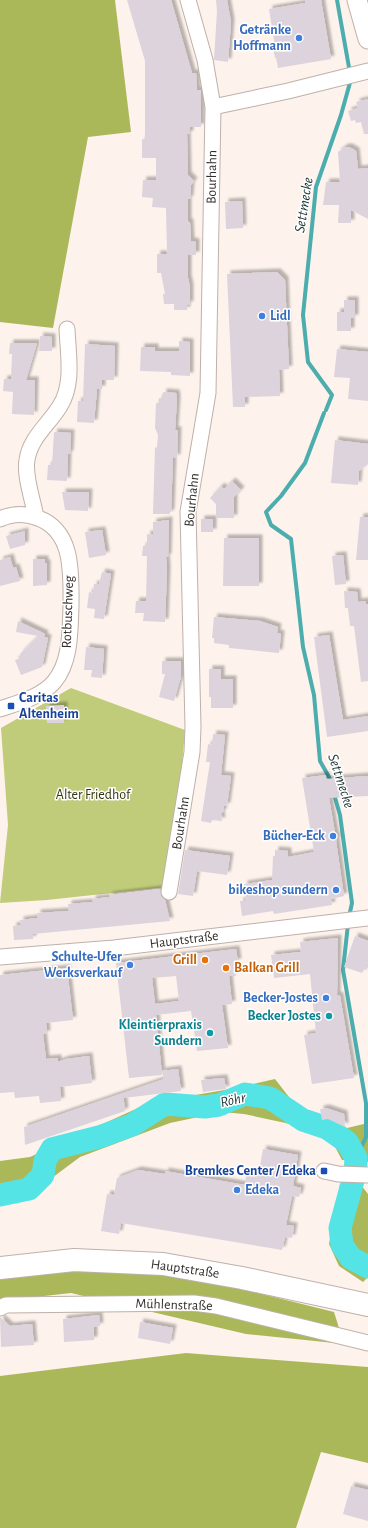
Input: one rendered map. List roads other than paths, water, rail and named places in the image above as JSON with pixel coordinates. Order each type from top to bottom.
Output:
[{"type":"main road","name":"Hauptstraße","points":[[0,1268],[74,1260],[163,1264],[242,1278],[368,1305]]},
{"type":"street","name":"Bourhahn","points":[[169,892],[192,752],[193,727],[188,512],[208,393],[213,107],[205,60],[188,0]]},
{"type":"street","points":[[357,0],[368,39]]},
{"type":"street","points":[[213,107],[288,91],[364,72]]},
{"type":"street","points":[[36,517],[33,497],[27,476],[27,458],[33,442],[61,405],[66,392],[69,366],[67,329]]},
{"type":"street","name":"Rotbuschweg","points":[[0,519],[20,514],[36,517],[57,530],[62,537],[68,554],[71,589],[70,626],[67,653],[59,675],[44,691],[0,709]]},
{"type":"street","name":"Hauptstraße","points":[[0,957],[202,939],[365,919]]},
{"type":"street","points":[[324,1170],[340,1174],[368,1174]]},
{"type":"street","name":"Mühlenstraße","points":[[0,1308],[6,1305],[194,1303],[216,1306],[368,1344]]},
{"type":"waterway","name":"Settmecke","points":[[337,0],[350,73]]},
{"type":"waterway","name":"Settmecke","points":[[326,410],[332,395],[308,362],[303,315],[316,187],[341,115],[351,79]]},
{"type":"waterway","name":"Settmecke","points":[[324,413],[305,463],[281,496],[266,512],[271,525],[291,539],[303,647],[314,695],[320,761],[331,783]]},
{"type":"waterway","name":"Settmecke","points":[[334,794],[340,815],[352,903],[349,917]]},
{"type":"waterway","name":"Settmecke","points":[[348,924],[343,970],[366,1103],[366,1137],[356,1158]]},
{"type":"waterway","name":"Röhr","points":[[0,1195],[29,1189],[43,1175],[45,1161],[52,1149],[99,1137],[132,1125],[165,1104],[205,1107],[219,1105],[245,1094],[270,1098],[303,1120],[327,1128],[347,1142],[356,1158],[355,1173],[340,1228],[342,1245],[351,1258],[368,1267]]},
{"type":"place","name":"Getränke Hoffmann","points":[[299,38]]},
{"type":"place","name":"Lidl","points":[[262,316]]},
{"type":"place","name":"Caritas Altenheim","points":[[11,706]]},
{"type":"place","name":"Bücher-Eck","points":[[333,836]]},
{"type":"place","name":"bikeshop sundern","points":[[336,890]]},
{"type":"place","name":"Grill","points":[[205,960]]},
{"type":"place","name":"Schulte-Ufer Werksverkauf","points":[[130,965]]},
{"type":"place","name":"Balkan Grill","points":[[226,968]]},
{"type":"place","name":"Becker-Jostes","points":[[326,998]]},
{"type":"place","name":"Becker Jostes","points":[[329,1016]]},
{"type":"place","name":"Kleintierpraxis Sundern","points":[[210,1033]]},
{"type":"place","name":"Bremkes Center / Edeka","points":[[324,1171]]},
{"type":"place","name":"Edeka","points":[[237,1190]]},
{"type":"park label","name":"Alter Friedhof","points":[[93,795]]}]
